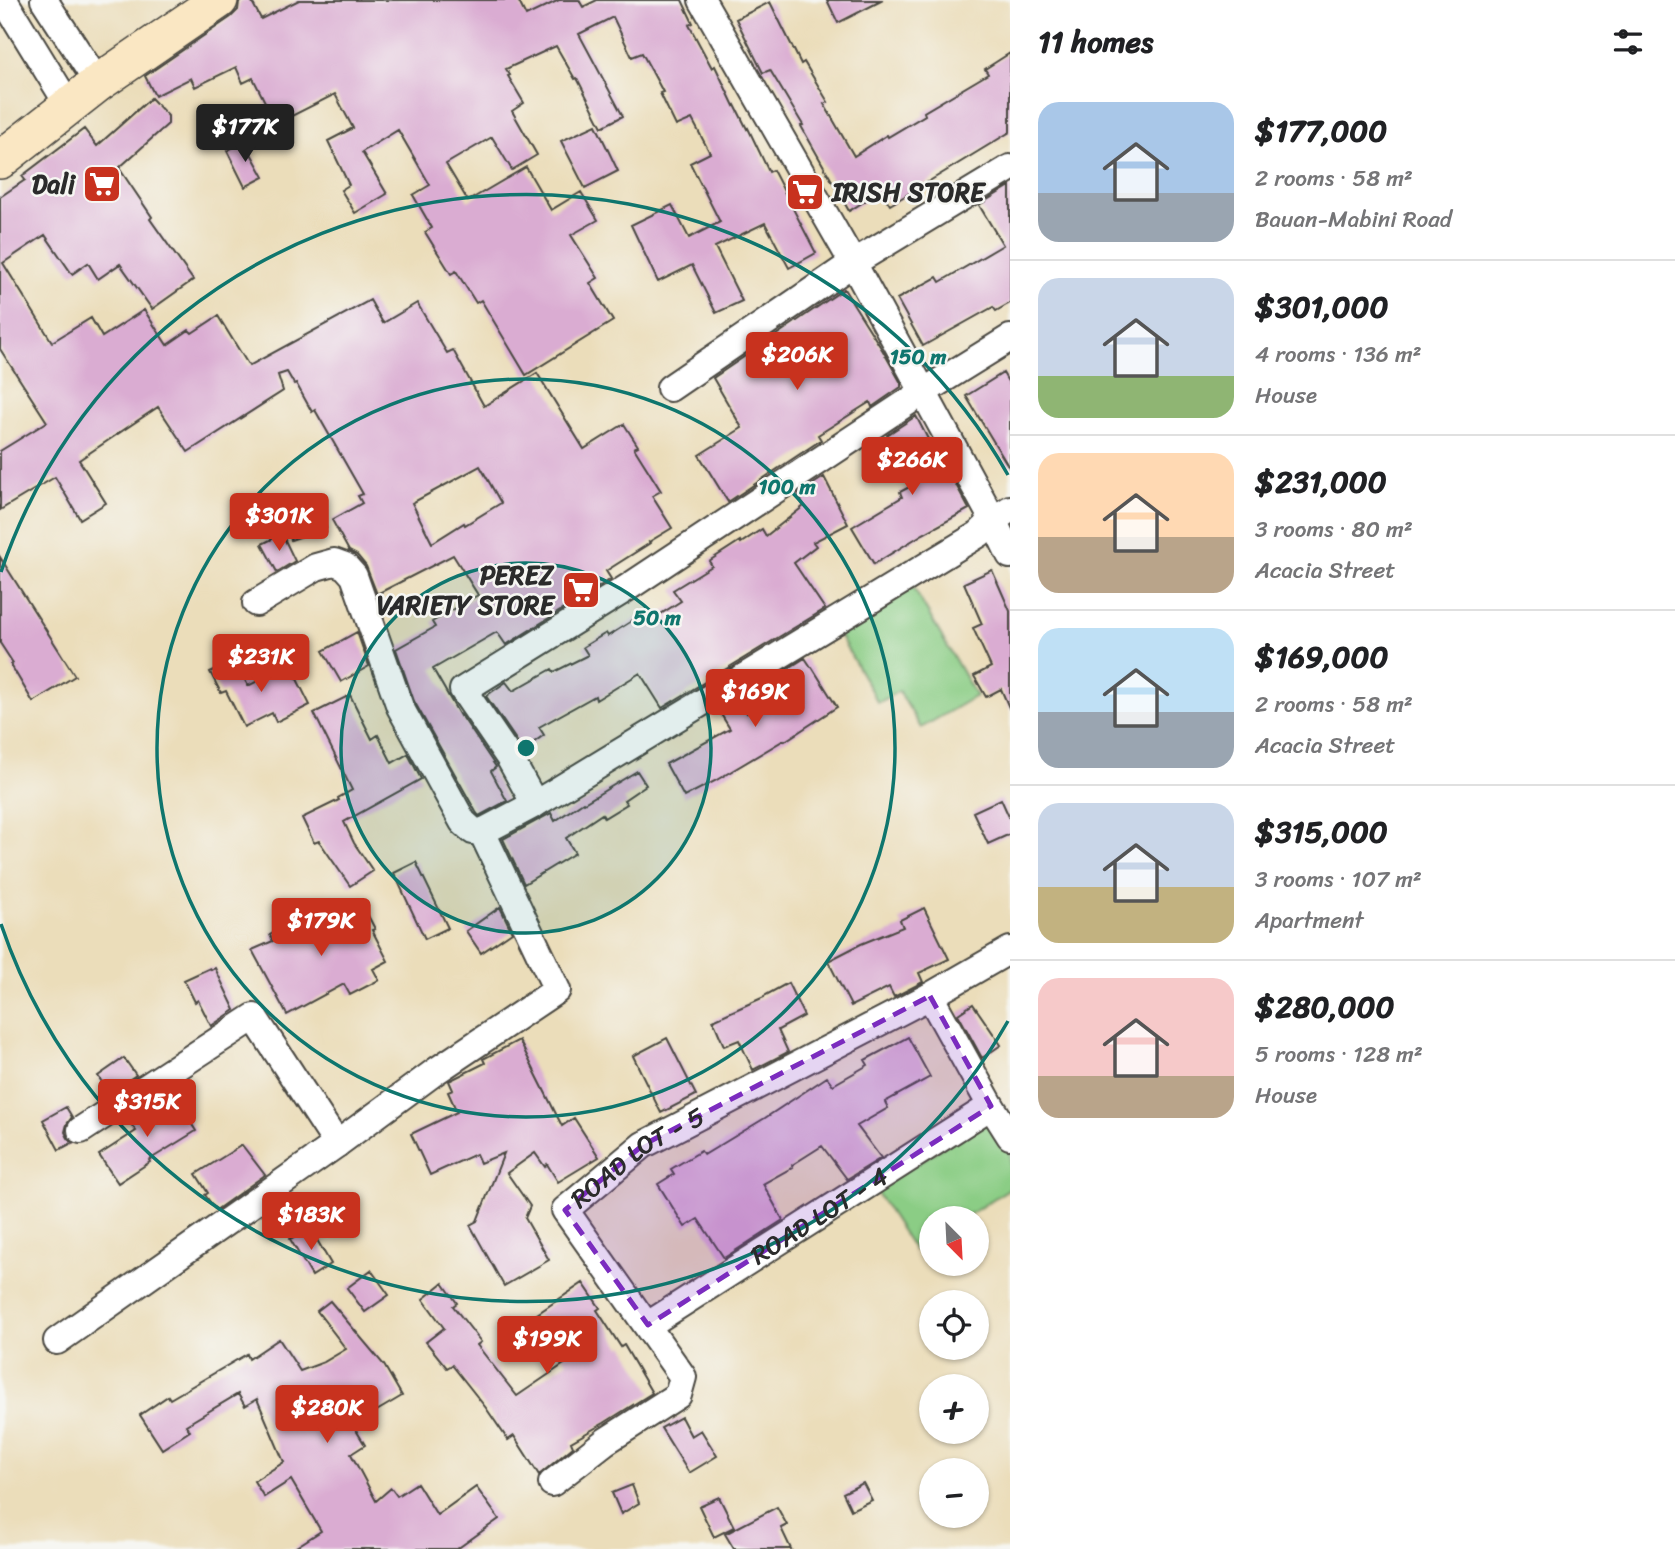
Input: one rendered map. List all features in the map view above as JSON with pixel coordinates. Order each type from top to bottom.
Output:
[{"type":"main road","points":[[0,160],[98,83],[219,0]]},
{"type":"street","points":[[4,0],[69,106]]},
{"type":"street","points":[[44,0],[98,83]]},
{"type":"street","points":[[702,0],[853,263],[923,392],[1001,514],[1010,555]]},
{"type":"street","points":[[670,388],[853,263],[1010,168]]},
{"type":"street","points":[[535,804],[510,759],[463,691],[627,588],[923,392],[1010,338]]},
{"type":"street","points":[[256,603],[316,567],[334,562],[345,566],[354,576],[401,707],[463,822],[473,831],[482,832],[535,804],[979,534],[1001,514]]},
{"type":"street","points":[[57,1341],[436,1071],[557,990],[482,832]]},
{"type":"street","name":"ROAD LOT - 5","points":[[552,1483],[606,1441],[678,1395],[683,1377],[565,1210],[643,1145],[930,996],[1010,950]]},
{"type":"street","points":[[930,996],[1010,1136]]},
{"type":"street","points":[[81,1130],[254,1017],[337,1144]]},
{"type":"street","name":"ROAD LOT - 4","points":[[648,1325],[991,1106]]},
{"type":"highlighted area","points":[[930,996],[991,1106],[648,1325],[565,1210],[643,1145]]},
{"type":"green space","points":[[912,585],[976,696],[921,728],[899,691],[878,703],[836,629]]},
{"type":"green space","points":[[989,1118],[1010,1152],[1010,1188],[982,1206],[919,1206],[919,1247],[914,1250],[875,1190]]},
{"type":"building","points":[[251,0],[261,19],[299,0],[518,0],[526,16],[559,0],[579,0],[583,7],[597,0],[682,0],[693,23],[689,25],[712,68],[715,66],[769,172],[773,170],[816,253],[789,268],[765,223],[715,247],[742,301],[716,313],[692,265],[658,282],[631,225],[672,205],[689,238],[720,222],[690,163],[710,153],[692,119],[676,126],[660,93],[663,92],[642,53],[632,57],[613,17],[579,34],[623,116],[602,127],[577,78],[575,79],[556,46],[506,69],[524,103],[512,111],[537,155],[512,170],[492,137],[446,164],[468,201],[526,167],[551,210],[581,192],[598,220],[571,235],[598,278],[590,283],[613,321],[526,375],[481,300],[476,303],[456,271],[451,274],[425,232],[432,228],[413,195],[430,185],[398,130],[362,152],[387,194],[355,213],[341,190],[349,185],[328,141],[353,128],[335,94],[276,124],[253,78],[243,83],[236,67],[195,87],[191,78],[155,96],[145,76],[231,17],[238,10],[239,2]]},
{"type":"building","points":[[827,0],[883,0],[838,23]]},
{"type":"building","points":[[770,2],[801,64],[804,62],[828,102],[824,104],[854,156],[988,74],[985,69],[1010,53],[1010,132],[890,205],[881,191],[849,211],[770,70],[763,73],[736,19]]},
{"type":"building","points":[[151,98],[168,116],[168,124],[119,168],[152,217],[150,219],[193,280],[152,309],[120,264],[98,279],[88,263],[72,274],[45,235],[3,263],[52,342],[91,318],[102,337],[144,310],[167,345],[189,330],[192,333],[218,316],[249,366],[370,300],[383,323],[417,303],[447,353],[453,350],[484,406],[537,373],[584,449],[624,424],[638,446],[634,448],[661,491],[652,496],[672,528],[606,571],[611,579],[506,645],[497,632],[433,669],[460,716],[496,767],[491,771],[507,801],[479,816],[476,812],[414,701],[396,649],[435,627],[432,622],[478,595],[453,555],[377,594],[366,566],[357,555],[349,551],[332,520],[362,503],[358,496],[363,494],[315,410],[312,412],[287,372],[278,375],[283,391],[188,452],[158,407],[79,460],[106,503],[80,519],[55,477],[0,510],[0,451],[47,422],[0,349],[0,197],[25,180],[22,176],[84,129],[97,146]],"holes":[[[480,466],[501,503],[432,543],[412,503]]]},
{"type":"building","points":[[596,125],[618,171],[585,188],[561,141]]},
{"type":"building","points":[[244,141],[264,177],[245,187],[227,151]]},
{"type":"building","points":[[1010,186],[1010,303],[996,311],[993,307],[923,346],[897,299],[937,277],[940,282],[1003,245],[979,205]]},
{"type":"building","points":[[844,289],[883,351],[901,387],[872,407],[870,402],[818,435],[821,440],[728,502],[699,455],[742,428],[713,378]]},
{"type":"building","points":[[1003,373],[1010,385],[1010,469],[966,396]]},
{"type":"building","points":[[916,416],[943,468],[946,466],[969,509],[874,564],[852,527],[902,497],[900,492],[913,485],[887,435]]},
{"type":"building","points":[[824,477],[848,524],[813,542],[816,546],[794,563],[825,609],[662,708],[640,673],[596,700],[595,696],[539,727],[544,735],[523,750],[486,696],[506,682],[513,691],[552,669],[554,672],[588,655],[583,647],[606,633],[608,636],[643,614],[648,622],[681,601],[673,590],[712,566],[709,561],[740,541],[741,543],[762,529],[766,536],[804,506],[798,494]]},
{"type":"building","points":[[317,498],[326,528],[291,540],[281,509]]},
{"type":"building","points":[[282,534],[295,561],[277,572],[262,544]]},
{"type":"building","points":[[0,557],[75,676],[33,702],[0,643]]},
{"type":"building","points":[[992,570],[1010,611],[1010,710],[1001,689],[986,697],[974,676],[991,667],[973,628],[982,624],[964,583]]},
{"type":"building","points":[[357,632],[369,666],[341,682],[323,651]]},
{"type":"building","points":[[805,658],[837,707],[785,741],[684,797],[666,764],[730,729],[719,711],[738,699],[747,713],[781,690],[773,678]]},
{"type":"building","points":[[235,660],[248,686],[290,665],[310,705],[276,722],[272,713],[244,727],[226,691],[221,693],[210,672]]},
{"type":"building","points":[[350,695],[372,739],[378,735],[392,763],[408,754],[421,779],[344,822],[373,871],[350,886],[319,841],[314,843],[302,818],[339,800],[338,798],[352,790],[314,713]]},
{"type":"building","points":[[637,771],[646,785],[624,800],[627,804],[604,818],[602,814],[566,838],[575,853],[524,884],[503,839],[551,813],[555,821]]},
{"type":"building","points":[[1001,799],[1010,819],[1010,834],[988,844],[973,812]]},
{"type":"building","points":[[416,862],[448,928],[425,939],[394,873]]},
{"type":"building","points":[[361,902],[388,961],[373,969],[379,980],[350,995],[344,984],[287,1015],[252,950],[273,941],[270,935],[305,915],[312,928]]},
{"type":"building","points":[[500,907],[512,932],[481,953],[466,931]]},
{"type":"building","points":[[924,908],[949,959],[919,973],[923,982],[894,997],[889,987],[851,1006],[828,961],[903,927],[900,920]]},
{"type":"building","points":[[215,968],[235,1010],[211,1026],[184,980]]},
{"type":"building","points":[[788,983],[804,1016],[778,1030],[788,1052],[753,1070],[739,1040],[724,1046],[713,1020]]},
{"type":"building","points":[[973,1004],[1001,1045],[982,1058],[958,1014]]},
{"type":"building","points":[[908,1037],[930,1077],[885,1102],[888,1108],[857,1126],[881,1158],[847,1179],[822,1146],[792,1165],[793,1167],[763,1184],[783,1220],[724,1258],[698,1219],[685,1227],[658,1184],[674,1174],[671,1169],[701,1151],[704,1155],[827,1077],[833,1085],[868,1065],[865,1060]]},
{"type":"building","points":[[667,1038],[696,1095],[661,1113],[633,1056]]},
{"type":"building","points":[[519,1040],[562,1126],[574,1118],[599,1157],[558,1182],[547,1164],[545,1167],[535,1153],[507,1173],[530,1206],[525,1218],[549,1260],[504,1286],[470,1225],[477,1221],[504,1153],[480,1163],[476,1154],[430,1175],[411,1134],[457,1112],[448,1092],[453,1090],[449,1081],[485,1063],[483,1059]]},
{"type":"building","points":[[124,1058],[136,1075],[109,1093],[98,1076]]},
{"type":"building","points":[[154,1101],[161,1111],[177,1101],[196,1131],[118,1183],[99,1155],[136,1131],[127,1119]]},
{"type":"building","points":[[66,1107],[72,1117],[65,1132],[72,1143],[59,1150],[43,1120]]},
{"type":"building","points":[[242,1145],[265,1175],[216,1210],[205,1195],[208,1193],[196,1174]]},
{"type":"building","points":[[310,1228],[331,1264],[312,1276],[290,1239]]},
{"type":"building","points":[[371,1270],[389,1295],[365,1312],[347,1288]]},
{"type":"building","points":[[443,1283],[457,1303],[453,1306],[481,1342],[477,1345],[517,1396],[567,1362],[537,1314],[583,1283],[600,1308],[597,1310],[621,1347],[624,1345],[652,1393],[571,1442],[573,1447],[539,1475],[514,1436],[508,1440],[452,1365],[447,1368],[426,1342],[444,1328],[423,1299]]},
{"type":"building","points":[[330,1301],[384,1365],[402,1396],[353,1425],[365,1445],[351,1454],[376,1501],[391,1488],[397,1496],[417,1483],[437,1515],[476,1487],[499,1519],[457,1549],[293,1549],[321,1531],[291,1480],[264,1497],[254,1481],[284,1462],[257,1399],[245,1406],[238,1394],[186,1425],[190,1431],[162,1449],[140,1415],[168,1396],[170,1399],[247,1354],[249,1359],[279,1339],[300,1371],[324,1362],[346,1349],[317,1311]]},
{"type":"building","points":[[681,1417],[691,1436],[701,1430],[717,1456],[689,1473],[661,1428]]},
{"type":"building","points":[[863,1483],[872,1500],[851,1510],[843,1493]]},
{"type":"building","points":[[632,1485],[639,1503],[621,1514],[612,1493]]},
{"type":"building","points":[[719,1497],[734,1527],[714,1537],[699,1506]]},
{"type":"building","points":[[777,1507],[787,1525],[781,1528],[791,1549],[734,1549],[725,1534]]},
{"type":"place","name":"Dali","points":[[102,184]]},
{"type":"place","name":"IRISH STORE","points":[[805,192]]},
{"type":"place","name":"PEREZ VARIETY STORE","points":[[581,590]]}]
